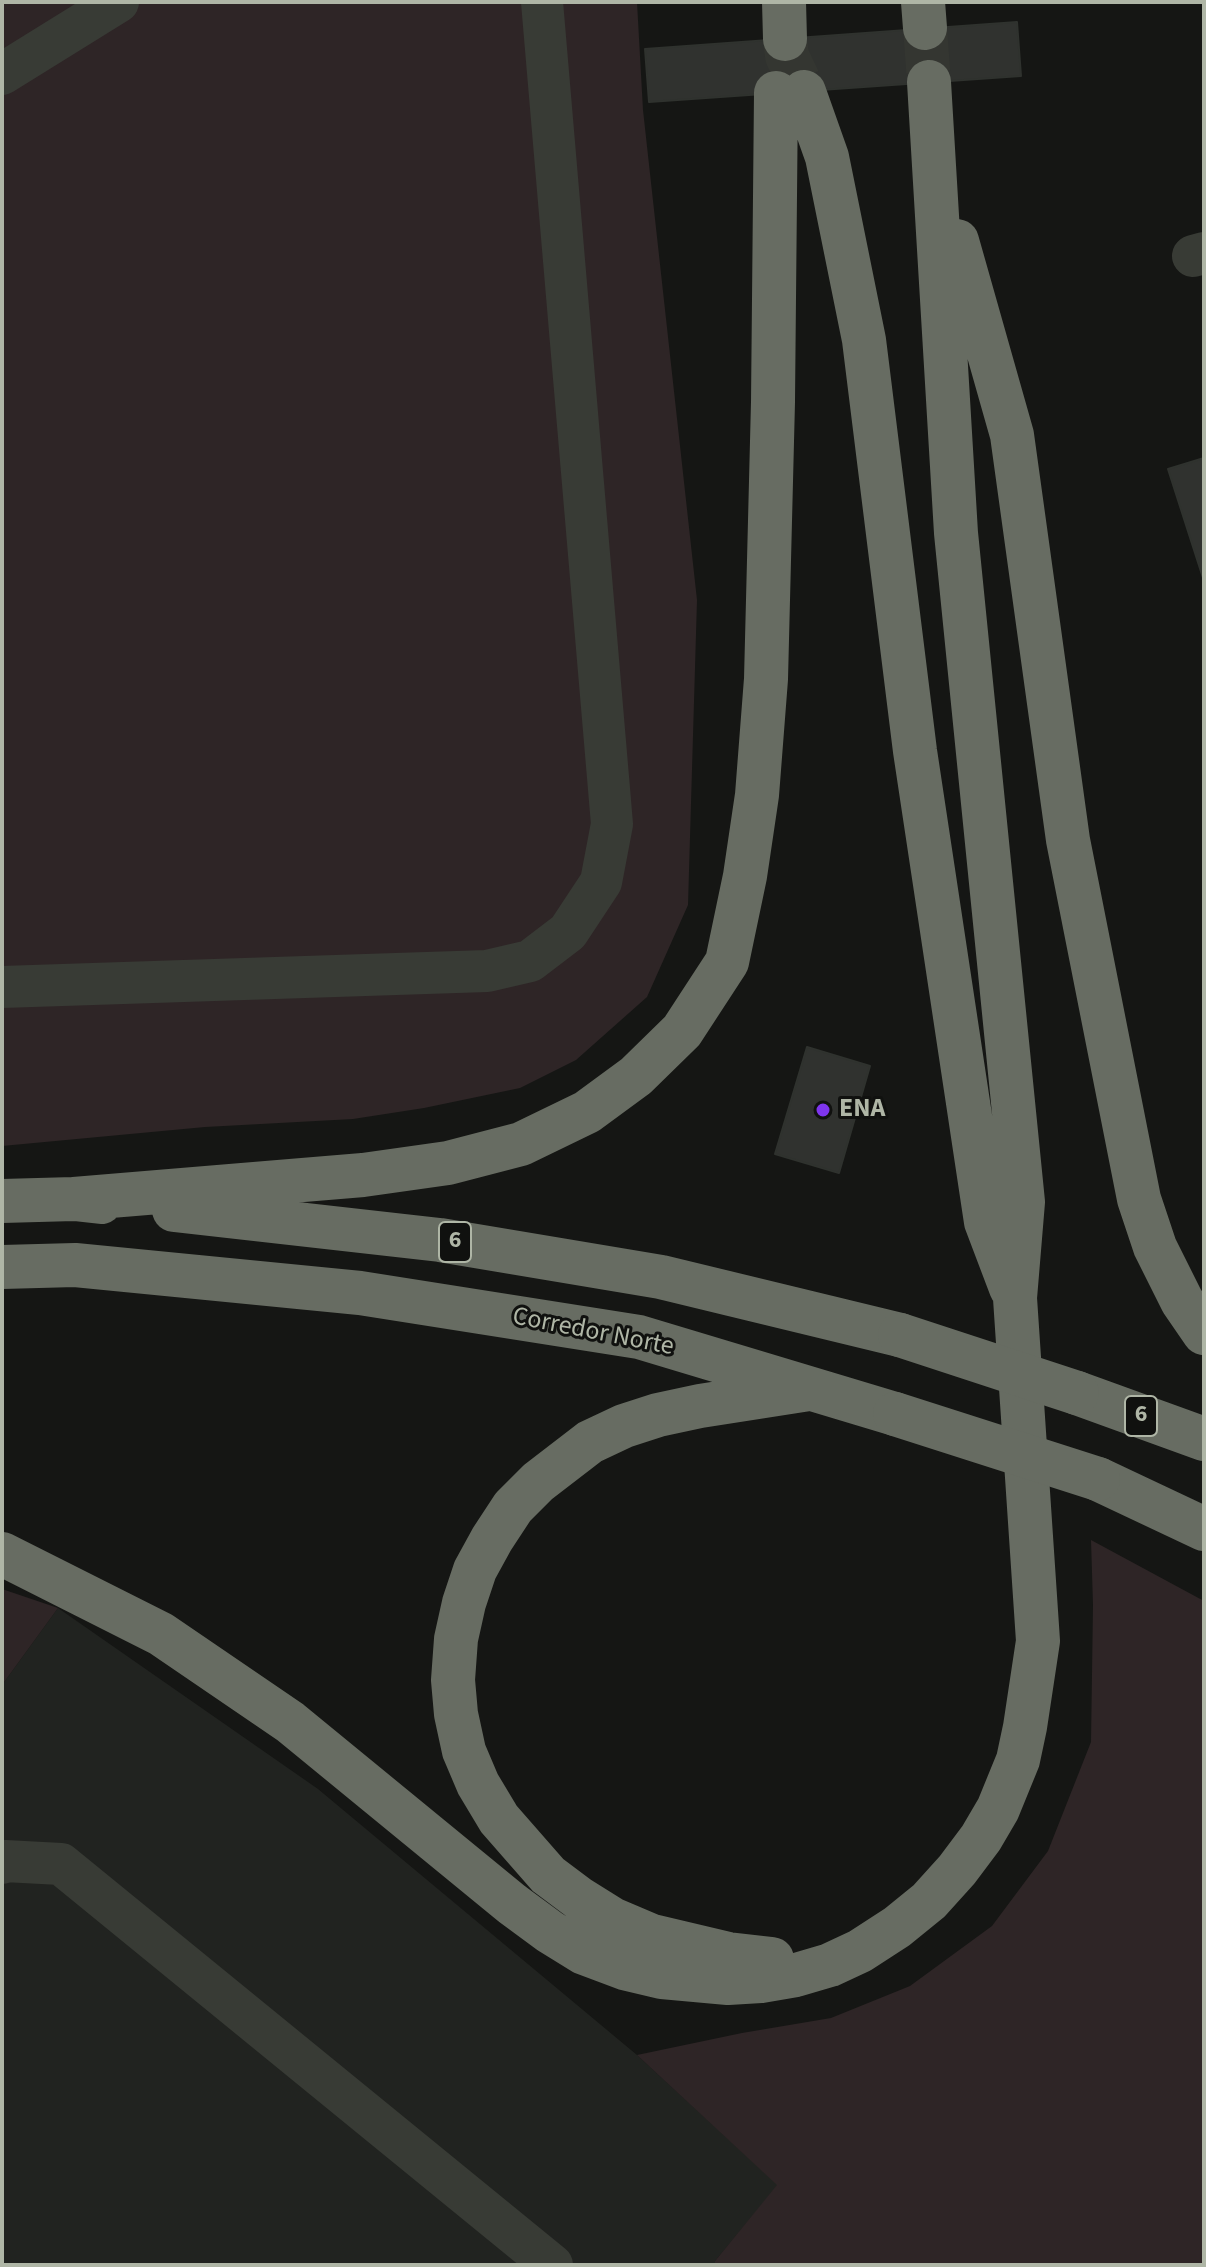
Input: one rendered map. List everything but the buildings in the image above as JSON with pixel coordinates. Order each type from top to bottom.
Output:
[{"type":"highway","points":[[2,1554],[161,1634],[187,1651],[290,1722],[550,1932],[584,1953],[624,1968],[662,1977],[728,1983],[796,1975],[830,1965],[860,1951],[897,1927],[938,1891],[957,1870],[998,1809],[1018,1760],[1038,1641],[1015,1298],[1023,1202],[956,533],[929,82]]},
{"type":"highway","points":[[74,1199],[363,1175],[448,1163],[521,1144],[587,1112],[636,1076],[682,1031],[727,962],[745,876],[757,795],[766,679],[772,417],[790,92],[827,157],[864,340],[915,751],[986,1222],[1015,1298]]},
{"type":"highway","points":[[934,159],[1012,435],[1068,840],[1139,1199],[1161,1261],[1182,1301],[1204,1333]]},
{"type":"highway","name":"6","points":[[2,1201],[74,1199],[472,1245],[661,1277],[900,1335],[1077,1393],[1204,1439]]},
{"type":"highway","name":"Corredor Norte","points":[[2,1267],[75,1265],[360,1293],[639,1337],[1098,1479],[1204,1529]]},
{"type":"highway","points":[[809,1389],[700,1406],[624,1426],[590,1442],[538,1482],[513,1507],[475,1570],[456,1639],[453,1680],[464,1751],[478,1784],[499,1819],[548,1875],[612,1919],[652,1936],[728,1954],[830,1965]]},
{"type":"lane","points":[[2,74],[118,2]]},
{"type":"lane","points":[[2,987],[487,971],[530,961],[568,932],[601,882],[612,824],[542,2]]},
{"type":"lane","points":[[2,1863],[61,1864],[552,2265]]},
{"type":"shaded area","points":[[2,2],[637,2],[643,110],[697,600],[688,905],[647,997],[576,1060],[520,1088],[353,1119],[205,1127],[2,1146]]},
{"type":"shaded area","points":[[1091,1540],[1204,1601],[1204,2265],[715,2265],[715,2261],[777,2185],[637,2055],[831,2018],[910,1986],[992,1926],[1048,1851],[1091,1742]]},
{"type":"shaded area","points":[[2,1589],[58,1608],[2,1685]]},
{"type":"shaded area","points":[[58,1608],[318,1789],[637,2055],[778,2185],[715,2261],[715,2265],[2,2265],[2,1685]]},
{"type":"tunnel","points":[[925,28],[929,82]]},
{"type":"tunnel","points":[[785,39],[787,56],[804,92]]},
{"type":"place","name":"ENA","points":[[823,1110]]}]
